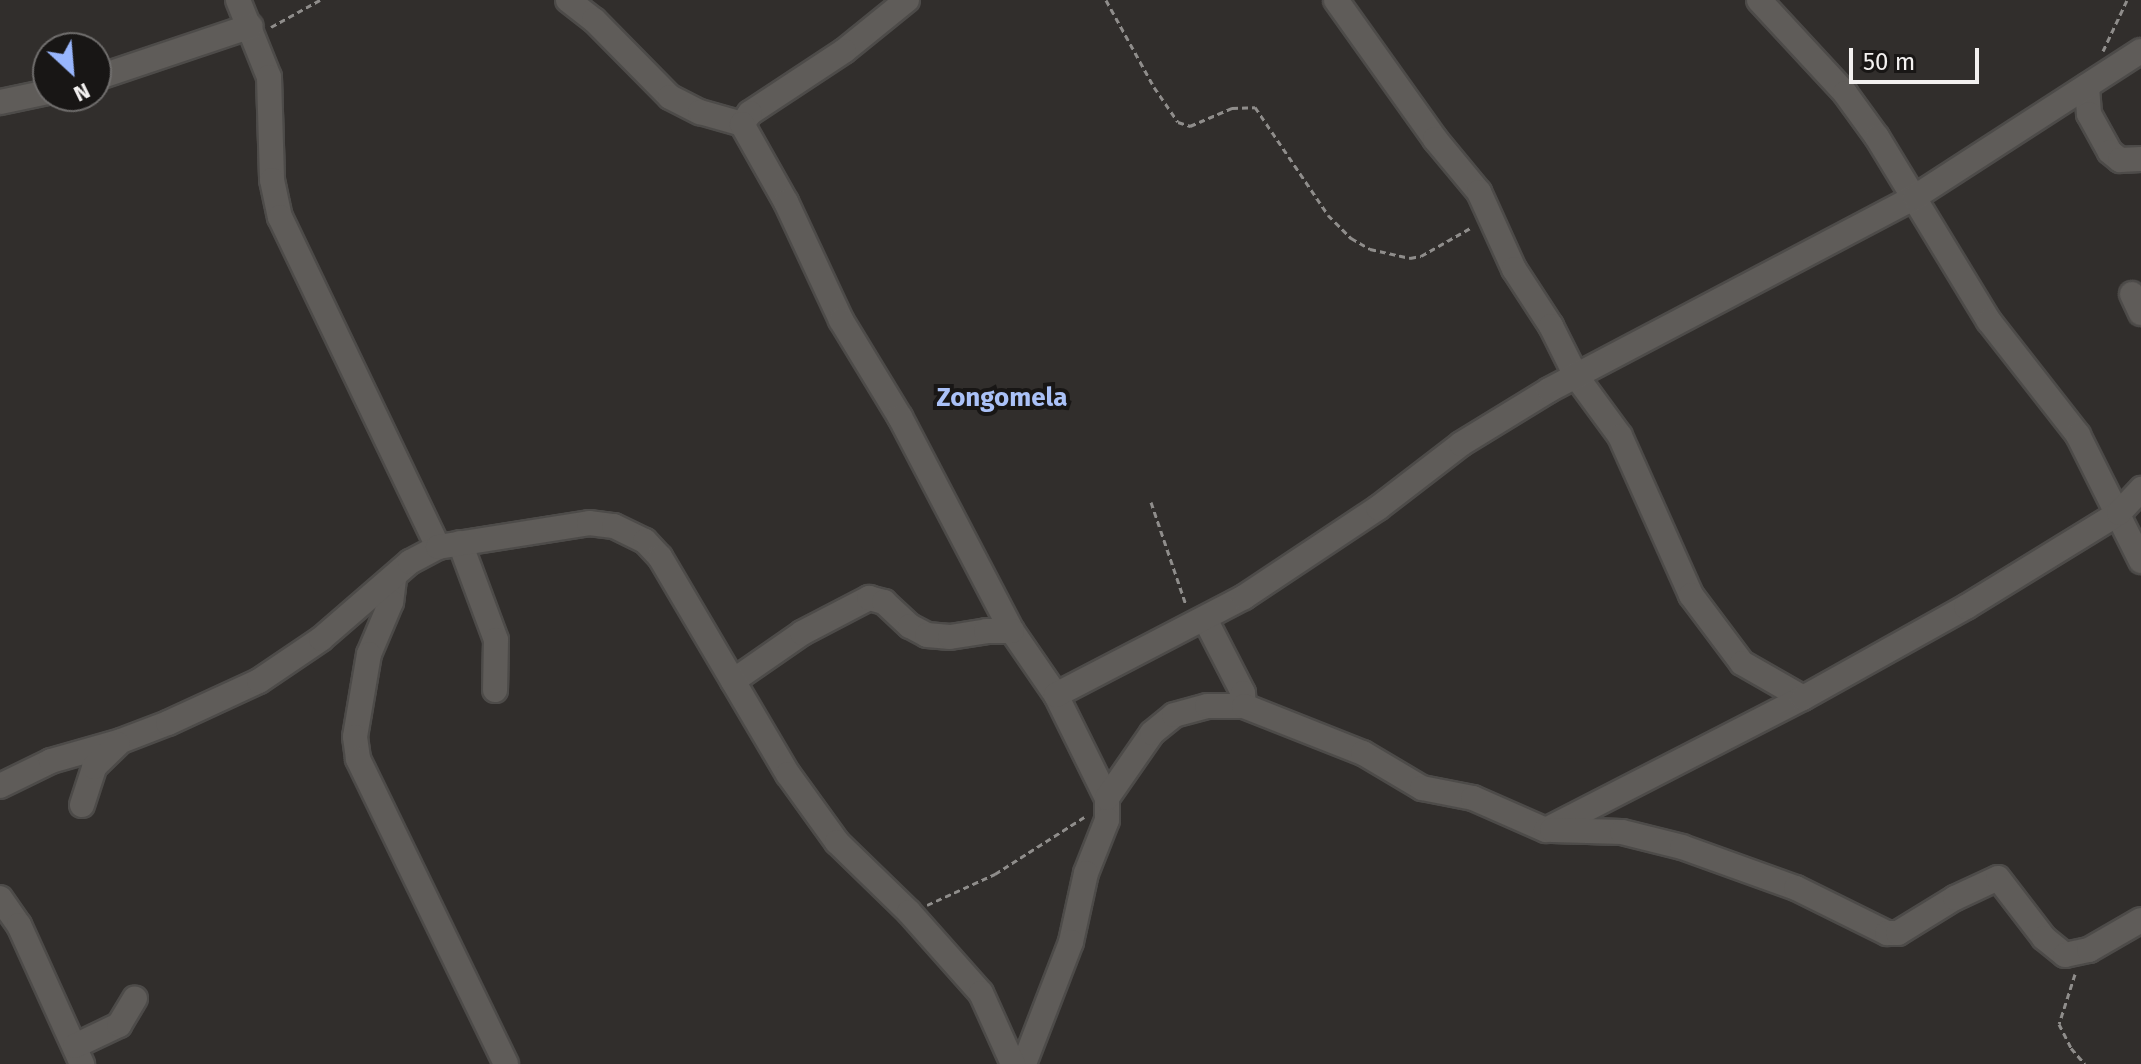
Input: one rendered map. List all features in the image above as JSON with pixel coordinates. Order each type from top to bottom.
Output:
[{"type":"street","points":[[238,0],[269,77],[272,180],[280,217],[496,640],[495,690]]},
{"type":"street","points":[[568,0],[594,20],[670,97],[700,112],[742,124],[786,202],[841,320],[900,417],[1012,631],[1056,695],[1107,802],[1106,825],[1086,873],[1071,942],[1024,1064]]},
{"type":"street","points":[[742,124],[750,113],[844,51],[907,0]]},
{"type":"street","points":[[1336,0],[1435,139],[1476,188],[1514,269],[1551,326],[1576,376],[1620,436],[1679,573],[1711,624],[1742,663],[1803,698]]},
{"type":"street","points":[[1759,0],[1845,93],[1915,197],[1989,321],[2078,435],[2141,561]]},
{"type":"street","points":[[112,73],[253,32]]},
{"type":"street","points":[[1056,695],[1199,621],[1297,564],[1461,444],[1576,376],[1915,197],[2141,51]]},
{"type":"street","points":[[2087,86],[2089,114],[2110,152],[2120,160],[2141,159]]},
{"type":"street","points":[[0,102],[32,95]]},
{"type":"street","points":[[1546,830],[1803,698],[1966,607],[2119,513],[2141,489]]},
{"type":"street","points":[[0,786],[51,761],[121,741],[218,700],[286,665],[394,579],[410,562],[449,545],[589,523],[631,533],[660,557],[788,774],[837,842],[909,912],[986,999],[1013,1064]]},
{"type":"street","points":[[394,579],[391,602],[369,654],[355,737],[358,759],[506,1064]]},
{"type":"street","points":[[733,681],[802,633],[869,598],[884,602],[910,626],[927,635],[950,637],[986,631],[1012,631]]},
{"type":"street","points":[[1199,621],[1243,693],[1244,706]]},
{"type":"street","points":[[1107,802],[1152,733],[1174,715],[1207,706],[1244,706],[1363,753],[1422,788],[1473,798],[1546,830],[1622,832],[1682,847],[1796,888],[1887,933],[1898,933],[1955,898],[1998,878],[2053,948],[2065,955],[2081,953],[2141,920]]},
{"type":"street","points":[[82,805],[94,767],[121,741]]},
{"type":"street","points":[[0,898],[19,925],[78,1055],[119,1025],[135,998]]},
{"type":"path","points":[[253,32],[320,0]]},
{"type":"path","points":[[1106,0],[1147,75],[1178,122],[1190,126],[1232,108],[1255,107],[1328,215],[1351,238],[1370,249],[1394,257],[1421,256],[1491,217]]},
{"type":"path","points":[[2101,57],[2127,0]]},
{"type":"path","points":[[1151,502],[1199,621]]},
{"type":"path","points":[[909,912],[995,874],[1107,802]]},
{"type":"path","points":[[2081,953],[2059,1024],[2071,1048],[2085,1064]]},
{"type":"district","name":"Zongomela","points":[[1002,398]]}]
